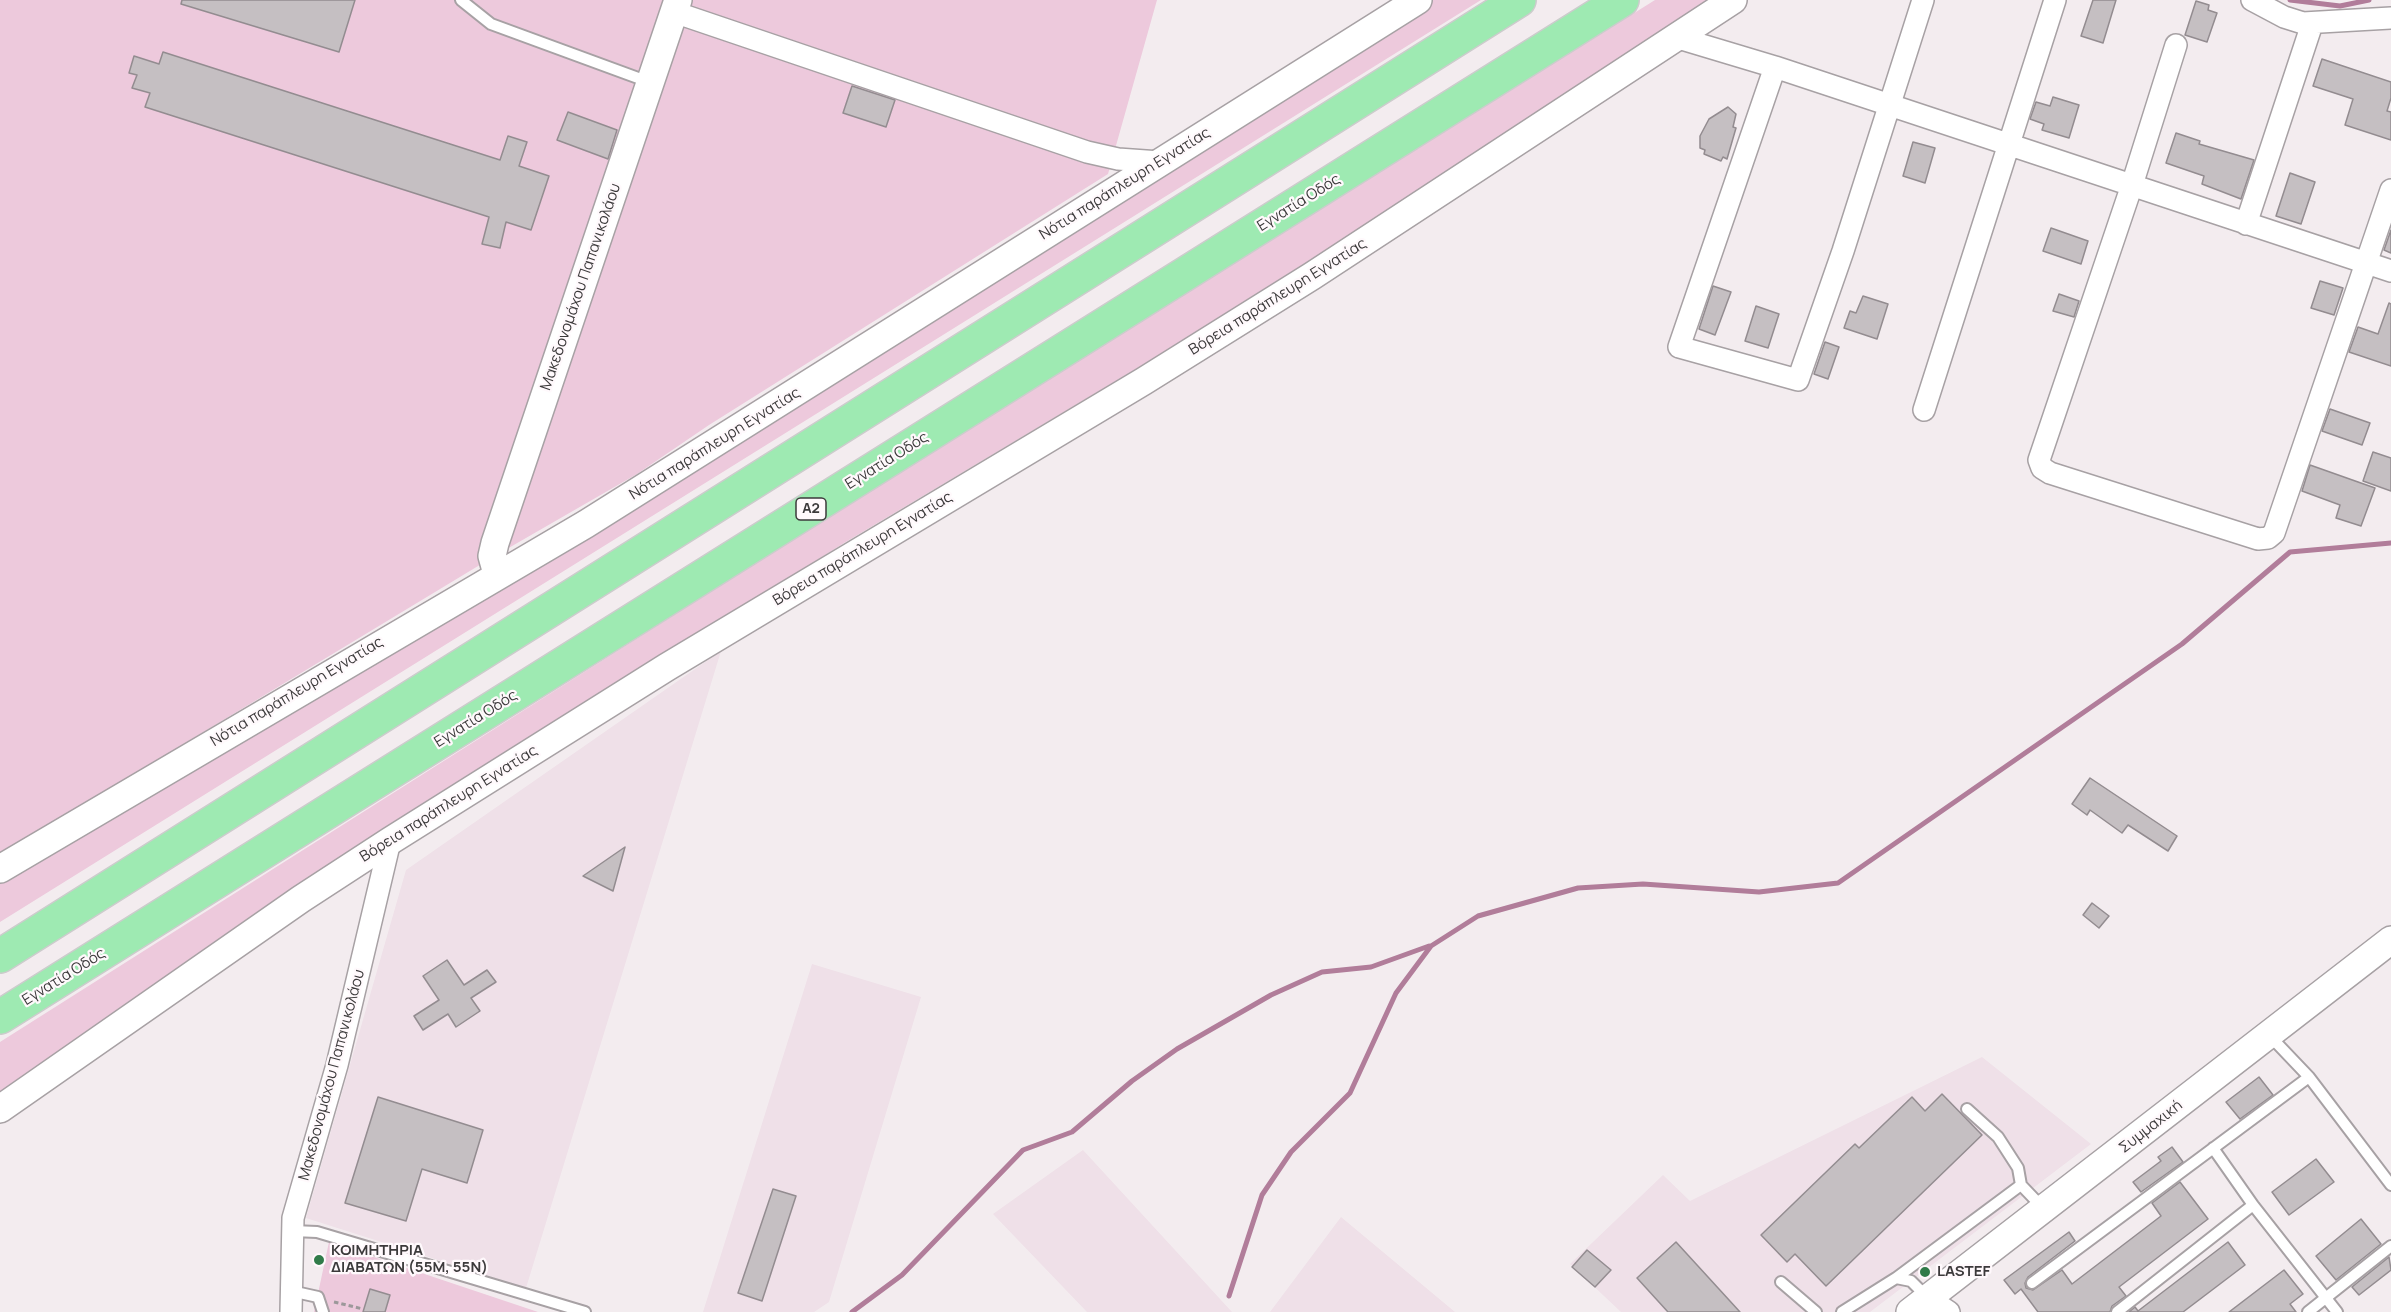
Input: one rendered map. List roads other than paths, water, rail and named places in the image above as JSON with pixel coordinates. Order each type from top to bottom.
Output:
[{"type":"highway","points":[[0,956],[1519,0]]},
{"type":"highway","name":"Εγνατία Οδός","points":[[0,1017],[1622,0]]},
{"type":"street","name":"Νότια παράπλευρη Εγνατίας","points":[[0,869],[497,574],[586,524],[1418,0]]},
{"type":"street","name":"Βόρεια παράπλευρη Εγνατίας","points":[[0,1109],[301,899],[390,841],[667,667],[1144,381],[1312,276],[1733,0]]},
{"type":"street","points":[[1774,67],[1679,347],[1798,380],[1923,0]]},
{"type":"street","points":[[1924,410],[2055,0]]},
{"type":"street","points":[[2252,0],[2284,17],[2312,24],[2391,18]]},
{"type":"street","points":[[676,6],[1088,152],[1118,159],[1160,162]]},
{"type":"street","name":"Μακεδονομάχου Παπανικολάου","points":[[497,574],[492,556],[495,543],[676,6]]},
{"type":"street","points":[[2246,224],[2312,24]]},
{"type":"street","points":[[1675,37],[1774,67],[2391,271]]},
{"type":"street","points":[[2176,45],[2132,185],[2039,460],[2042,468],[2061,477],[2258,539],[2268,538],[2274,532],[2391,190]]},
{"type":"street","name":"Μακεδονομάχου Παπανικολάου","points":[[291,1312],[293,1218],[337,1065],[390,841]]},
{"type":"street","name":"Συμμαχική","points":[[1929,1307],[2044,1210],[2391,940]]},
{"type":"lane","points":[[464,1],[491,24],[649,82]]},
{"type":"lane","points":[[2269,1035],[2309,1077],[2391,1185]]},
{"type":"lane","points":[[2032,1283],[2309,1077]]},
{"type":"lane","points":[[1968,1109],[1998,1137],[2012,1156],[2020,1175],[2021,1185],[2044,1210]]},
{"type":"lane","points":[[2213,1148],[2253,1205],[2337,1312]]},
{"type":"lane","points":[[1842,1312],[1896,1278],[2021,1185]]},
{"type":"lane","points":[[2117,1312],[2253,1205]]},
{"type":"lane","points":[[293,1231],[317,1232],[585,1312]]},
{"type":"lane","points":[[2308,1312],[2391,1246]]},
{"type":"lane","points":[[1896,1278],[1911,1281],[1929,1307]]},
{"type":"lane","points":[[1781,1282],[1816,1312]]},
{"type":"lane","points":[[291,1291],[318,1298],[323,1312]]},
{"type":"waterway","points":[[2290,0],[2340,6],[2369,0]]},
{"type":"waterway","points":[[1229,1296],[1262,1195],[1291,1152],[1350,1093],[1396,993],[1431,946],[1478,916],[1578,888],[1643,884],[1759,892],[1838,883],[2182,644],[2290,552],[2391,543]]},
{"type":"waterway","points":[[852,1312],[902,1275],[1023,1150],[1072,1132],[1132,1081],[1177,1049],[1271,995],[1322,972],[1371,967],[1429,946]]},
{"type":"place","name":"ΚΟΙΜΗΤΗΡΙΑ ΔΙΑΒΑΤΩΝ (55Μ, 55Ν)","points":[[319,1260]]},
{"type":"place","name":"LASTEF","points":[[1925,1272]]}]
